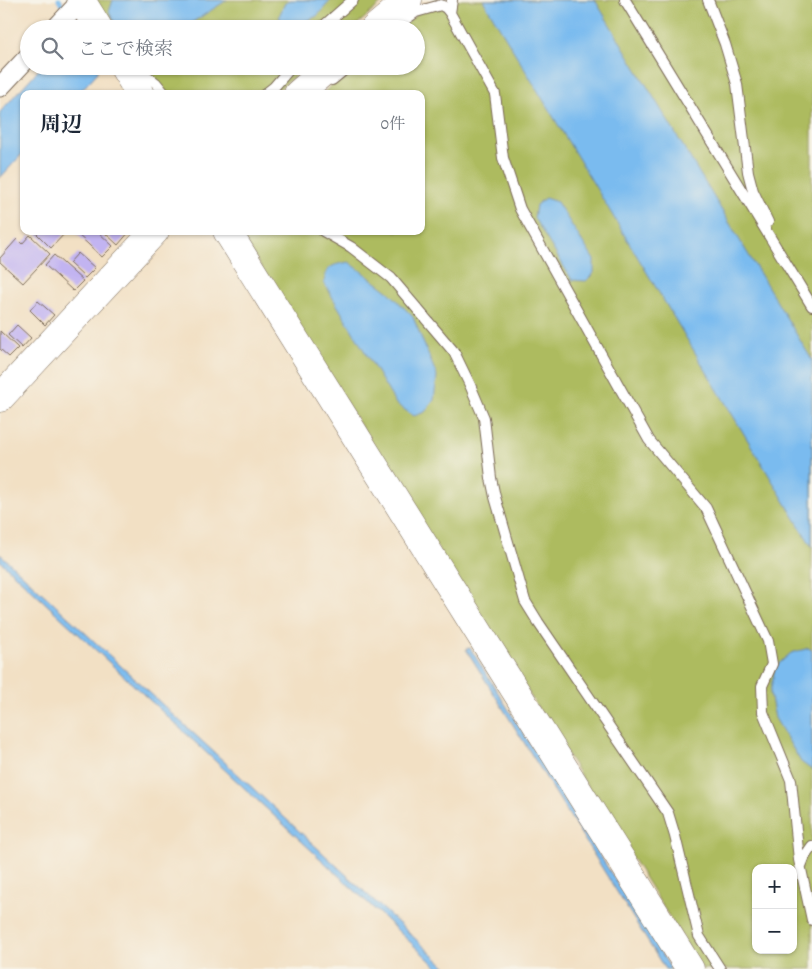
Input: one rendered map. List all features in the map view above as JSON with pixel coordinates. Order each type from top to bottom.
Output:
[{"type":"street","points":[[63,20],[81,0],[93,20]]},
{"type":"street","points":[[385,20],[408,0]]},
{"type":"street","points":[[0,87],[20,66]]},
{"type":"street","points":[[128,75],[138,90]]},
{"type":"street","points":[[0,398],[151,235]]},
{"type":"street","points":[[230,235],[690,969]]},
{"type":"lane","points":[[330,20],[353,0]]},
{"type":"lane","points":[[450,13],[452,0]]},
{"type":"lane","points":[[625,0],[812,306]]},
{"type":"lane","points":[[708,0],[725,44],[737,84],[748,172],[753,191],[763,213],[812,295]]},
{"type":"lane","points":[[406,20],[416,12],[441,5],[450,13],[495,94],[503,158],[520,209],[649,440],[706,508],[768,641],[772,664],[762,686],[763,712],[791,780],[800,867],[812,920]]},
{"type":"lane","points":[[146,75],[162,90]]},
{"type":"lane","points":[[270,90],[284,75]]},
{"type":"lane","points":[[317,83],[332,75]]},
{"type":"lane","points":[[330,235],[351,247],[391,278],[454,352],[484,418],[491,478],[525,601],[668,813],[676,836],[699,936],[720,969]]},
{"type":"lane","points":[[800,867],[812,846]]},
{"type":"green space","points":[[90,0],[385,0],[362,20],[102,20]]},
{"type":"green space","points":[[434,0],[812,0],[812,969],[702,969],[244,240],[251,235],[425,235],[425,90],[327,90],[344,75],[425,75],[425,20],[410,20]]},
{"type":"green space","points":[[137,75],[296,75],[278,90],[148,90]]},
{"type":"water","points":[[113,0],[227,0],[196,20],[113,20],[109,12]]},
{"type":"water","points":[[291,0],[331,0],[317,16],[308,20],[281,20],[279,16],[285,3]]},
{"type":"water","points":[[483,0],[595,0],[812,360],[812,547]]},
{"type":"water","points":[[34,75],[95,75],[82,90],[20,90]]},
{"type":"water","points":[[20,90],[20,156],[0,178],[0,112]]},
{"type":"water","points":[[545,198],[557,202],[594,260],[594,273],[586,281],[572,280],[534,218],[536,205]]},
{"type":"water","points":[[349,262],[389,292],[413,317],[437,376],[434,400],[425,412],[414,416],[396,404],[324,283],[331,267]]},
{"type":"water","points":[[0,554],[448,969],[439,969],[0,561]]},
{"type":"water","points":[[470,648],[671,969],[665,969],[466,649]]},
{"type":"water","points":[[809,648],[812,651],[812,770],[801,762],[775,718],[770,693],[775,667],[791,653]]},
{"type":"building","points":[[30,235],[50,254],[23,283],[0,262],[0,258],[17,239],[22,244]]},
{"type":"building","points":[[38,235],[63,235],[51,248]]},
{"type":"building","points":[[78,235],[101,235],[113,246],[102,257]]},
{"type":"building","points":[[107,235],[127,235],[118,245]]},
{"type":"building","points":[[78,253],[95,268],[85,278],[69,263]]},
{"type":"building","points":[[54,255],[83,281],[73,291],[45,265]]},
{"type":"building","points":[[38,301],[54,315],[45,325],[30,310]]},
{"type":"building","points":[[17,325],[31,338],[22,348],[8,335]]},
{"type":"building","points":[[0,331],[18,348],[9,357],[0,349]]},
{"type":"waterway","points":[[59,0],[63,7]]}]
